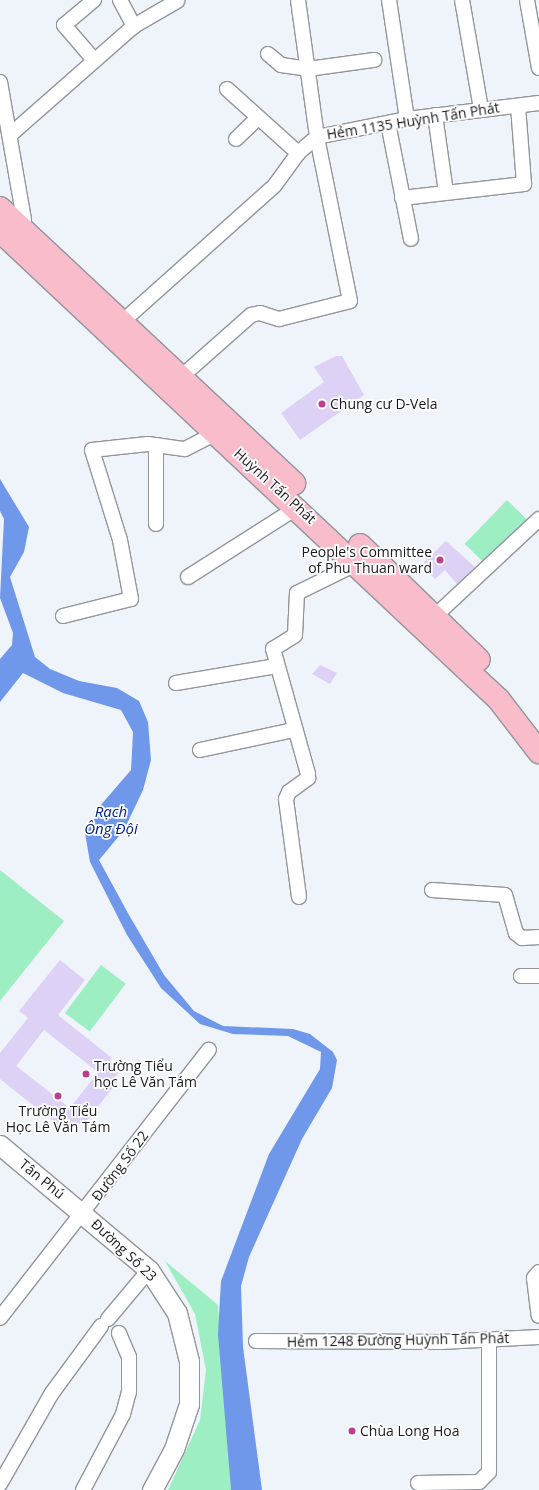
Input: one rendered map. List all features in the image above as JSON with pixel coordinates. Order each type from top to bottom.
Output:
[{"type":"main road","name":"Huỳnh Tấn Phát","points":[[0,208],[12,228],[366,564]]},
{"type":"main road","name":"Huỳnh Tấn Phát","points":[[12,228],[122,322],[216,433],[298,507],[366,564],[518,701],[539,728]]},
{"type":"main road","name":"Huỳnh Tấn Phát","points":[[430,621],[502,702],[539,752]]},
{"type":"street","points":[[94,0],[64,25],[94,60]]},
{"type":"street","points":[[120,0],[134,26]]},
{"type":"street","points":[[175,383],[251,316],[260,313],[279,319],[350,301],[317,136],[298,0]]},
{"type":"street","points":[[390,0],[407,119]]},
{"type":"street","points":[[462,0],[481,109]]},
{"type":"street","points":[[526,0],[539,68]]},
{"type":"street","points":[[10,135],[134,26],[177,1]]},
{"type":"street","points":[[268,54],[282,65],[308,69],[374,60]]},
{"type":"street","points":[[0,82],[10,135],[12,228]]},
{"type":"street","points":[[227,88],[257,119],[298,153]]},
{"type":"street","name":"Hẻm 1135 Huỳnh Tấn Phát","points":[[122,322],[275,185],[298,153],[317,136],[388,124],[407,119],[539,103]]},
{"type":"street","points":[[402,198],[524,184],[518,106]]},
{"type":"street","points":[[435,115],[446,192]]},
{"type":"street","points":[[236,140],[257,119]]},
{"type":"street","points":[[388,124],[411,239]]},
{"type":"street","points":[[63,616],[131,599],[120,540],[92,450],[156,445],[185,449],[216,433]]},
{"type":"street","points":[[156,445],[156,524]]},
{"type":"street","points":[[188,577],[298,507]]},
{"type":"street","points":[[430,621],[539,519]]},
{"type":"street","points":[[299,897],[286,799],[289,792],[308,778],[308,774],[293,730],[273,649],[295,635],[297,594],[366,564]]},
{"type":"street","points":[[176,683],[277,666]]},
{"type":"street","points":[[200,750],[293,730]]},
{"type":"street","points":[[432,890],[505,895],[510,901],[516,934],[522,938],[539,937]]},
{"type":"street","points":[[521,976],[539,976]]},
{"type":"street","name":"Đường Số 22","points":[[0,1318],[84,1213],[209,1050]]},
{"type":"street","name":"Tân Phú","points":[[0,1145],[84,1213]]},
{"type":"street","name":"Đường Số 23","points":[[84,1213],[149,1270],[169,1297],[180,1322],[190,1383],[183,1425],[152,1490]]},
{"type":"street","points":[[0,1484],[52,1393],[105,1323],[149,1270]]},
{"type":"street","points":[[539,1272],[534,1278],[539,1316]]},
{"type":"street","points":[[83,1490],[123,1414],[130,1392],[128,1357],[119,1333],[107,1336],[105,1323]]},
{"type":"street","name":"Hẻm 1248 Đường Huỳnh Tấn Phát","points":[[256,1341],[489,1340],[539,1337]]},
{"type":"street","points":[[418,1483],[479,1486],[490,1472],[489,1340]]},
{"type":"green space","points":[[507,500],[528,520],[485,564],[465,544]]},
{"type":"green space","points":[[0,870],[64,921],[0,1001]]},
{"type":"green space","points":[[101,965],[126,984],[90,1032],[65,1013]]},
{"type":"green space","points":[[165,1261],[218,1305],[231,1490],[168,1490],[200,1420],[206,1370],[195,1314]]},
{"type":"water","name":"Rạch Ông Đội","points":[[0,479],[29,527],[24,552],[10,577],[35,657],[50,669],[79,681],[117,688],[139,701],[148,722],[151,760],[143,790],[124,830],[99,860],[129,915],[164,975],[194,1011],[223,1026],[293,1029],[310,1034],[333,1052],[337,1060],[332,1088],[302,1139],[249,1257],[241,1286],[243,1347],[262,1490],[231,1490],[218,1334],[221,1281],[269,1154],[320,1069],[321,1052],[288,1036],[233,1034],[200,1024],[161,988],[127,935],[90,862],[85,833],[100,806],[131,770],[133,732],[121,710],[63,693],[23,673],[0,702],[0,659],[12,645],[13,633],[0,598],[4,519],[0,511]]},
{"type":"building","name":"Chung cư D-Vela","points":[[336,356],[342,356],[364,395],[300,440],[281,413],[324,382],[314,367]]},
{"type":"building","name":"People's Committee of Phu Thuan ward","points":[[446,541],[475,567],[457,584],[445,570],[435,579],[421,565]]},
{"type":"building","points":[[320,665],[337,673],[330,684],[312,674]]},
{"type":"building","points":[[60,960],[85,980],[58,1015],[112,1058],[110,1061],[121,1070],[114,1078],[118,1081],[83,1126],[79,1123],[72,1131],[60,1122],[58,1125],[0,1079],[0,1053],[28,1018],[19,1011]],"holes":[[[44,1030],[98,1072],[70,1108],[16,1066]]]},
{"type":"place","name":"Chung cư D-Vela","points":[[322,404]]},
{"type":"place","name":"People's Committee of Phu Thuan ward","points":[[440,560]]},
{"type":"place","name":"Trường Tiểu học Lê Văn Tám","points":[[86,1074]]},
{"type":"place","name":"Trường Tiểu Học Lê Văn Tám","points":[[58,1096]]},
{"type":"place","name":"Chùa Long Hoa","points":[[352,1431]]}]
